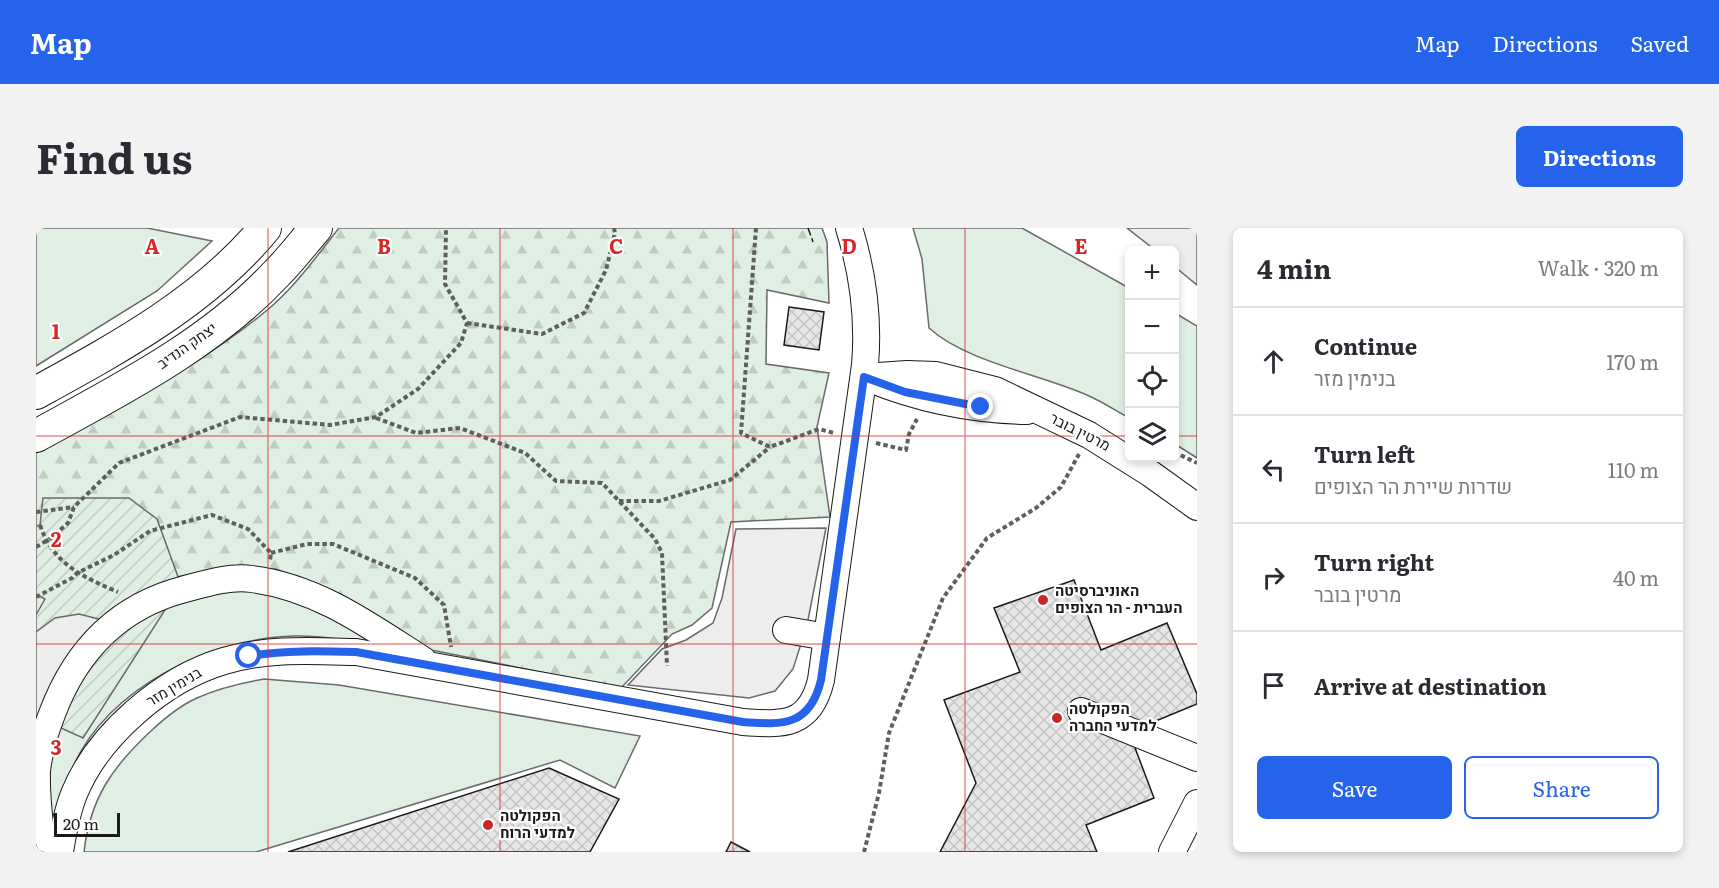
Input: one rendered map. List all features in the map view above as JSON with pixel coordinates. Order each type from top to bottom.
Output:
[{"type":"main road","points":[[36,393],[156,323],[223,272],[250,247],[265,228]]},
{"type":"main road","name":"יצחק הנדיב","points":[[36,436],[177,355],[247,301],[277,274],[316,228]]},
{"type":"street","points":[[786,630],[826,637],[867,347],[861,276],[849,228]]},
{"type":"street","name":"מרטין בובר","points":[[864,377],[907,374],[947,377],[995,390],[1089,435],[1151,474],[1197,507]]},
{"type":"street","name":"מרטין בובר","points":[[1151,474],[1197,498]]},
{"type":"street","points":[[44,852],[39,823],[37,772],[43,740],[62,688],[96,640],[114,623],[150,602],[176,591],[217,581],[251,578],[316,596],[341,608],[445,670]]},
{"type":"street","name":"בנימין מזר","points":[[60,852],[74,794],[91,762],[114,734],[141,707],[169,687],[195,672],[225,660],[266,653],[356,652],[648,706],[760,723],[786,723],[801,716],[818,693],[826,637]]},
{"type":"street","points":[[1081,711],[1197,758]]},
{"type":"street","points":[[1172,852],[1197,803]]},
{"type":"path","points":[[36,547],[68,523],[74,507],[119,463],[240,417],[330,425],[376,417],[418,389],[461,343],[467,322],[445,284],[446,228]]},
{"type":"path","points":[[467,322],[542,334],[584,313],[606,270],[615,233],[614,228]]},
{"type":"path","points":[[756,228],[741,433],[770,447]]},
{"type":"path","points":[[376,417],[416,433],[460,428],[525,453],[556,482],[602,483],[656,539],[662,553],[667,666]]},
{"type":"path","points":[[619,501],[659,501],[730,480],[770,447],[819,429]]},
{"type":"path","points":[[864,852],[879,793],[889,733],[944,598],[987,538],[1036,508],[1061,487],[1089,435]]},
{"type":"path","points":[[1179,454],[1197,463]]},
{"type":"path","points":[[36,512],[74,507]]},
{"type":"path","points":[[36,597],[72,578],[76,573],[114,555],[150,531],[212,515],[248,529],[271,553]]},
{"type":"path","points":[[40,525],[45,541],[76,573],[127,596],[150,602]]},
{"type":"path","points":[[271,553],[308,544],[333,543],[415,578],[444,606],[445,670]]},
{"type":"path","points":[[266,582],[271,553]]},
{"type":"green space","points":[[36,228],[147,228],[212,241],[157,291],[36,366]]},
{"type":"green space","points":[[339,228],[822,228],[827,242],[829,303],[767,290],[766,364],[829,373],[817,427],[830,517],[731,522],[712,608],[692,625],[672,634],[621,688],[426,649],[312,583],[276,569],[204,572],[154,581],[36,624],[36,453],[184,369],[240,331],[286,292]]},
{"type":"green space","points":[[913,228],[1022,228],[1125,286],[1125,416],[1070,388],[963,350],[929,328],[922,259]]},
{"type":"green space","points":[[1179,315],[1197,326],[1197,458],[1179,447]]},
{"type":"green space","points":[[43,498],[129,498],[157,519],[181,585],[83,738],[48,722],[36,637],[36,615],[45,599],[36,594],[36,526],[40,525]]},
{"type":"green space","points":[[211,589],[239,589],[292,597],[397,651],[320,637],[294,636],[262,639],[229,646],[197,657],[165,673],[136,691],[110,713],[89,739],[69,777],[49,846],[50,751],[71,695],[125,625]]},
{"type":"green space","points":[[264,679],[339,685],[640,736],[615,788],[560,760],[256,852],[84,852],[87,833],[98,799],[115,770],[138,743],[185,704],[214,691]]},
{"type":"shaded area","points":[[1127,228],[1197,228],[1197,285],[1179,270],[1179,246],[1150,246]]},
{"type":"shaded area","points":[[826,528],[807,625],[793,669],[775,691],[749,698],[628,685],[662,649],[686,640],[713,623],[722,598],[736,529]]},
{"type":"shaded area","points":[[79,614],[114,623],[62,688],[36,852],[36,632],[55,618]]},
{"type":"building","points":[[789,307],[824,312],[819,350],[784,345]]},
{"type":"building","name":"הפקולטה למדעי החברה","points":[[1074,580],[1101,650],[1167,623],[1197,694],[1197,704],[1129,732],[1154,798],[1086,825],[1097,852],[940,852],[976,783],[944,700],[1020,672],[994,608]]},
{"type":"building","name":"הפקולטה למדעי הרוח","points":[[549,768],[619,799],[590,852],[288,852]]},
{"type":"building","points":[[731,842],[750,852],[726,852]]},
{"type":"fence","points":[[808,228],[813,242]]},
{"type":"place","name":"האוניברסיטה העברית - הר הצופים","points":[[1043,600]]},
{"type":"place","name":"הפקולטה למדעי החברה","points":[[1057,718]]},
{"type":"place","name":"הפקולטה למדעי הרוח","points":[[488,825]]},
{"type":"route","points":[[249,656],[313,651],[356,652],[743,722],[786,723],[801,716],[807,710],[818,693],[821,680],[864,377],[932,399],[981,407]]}]
